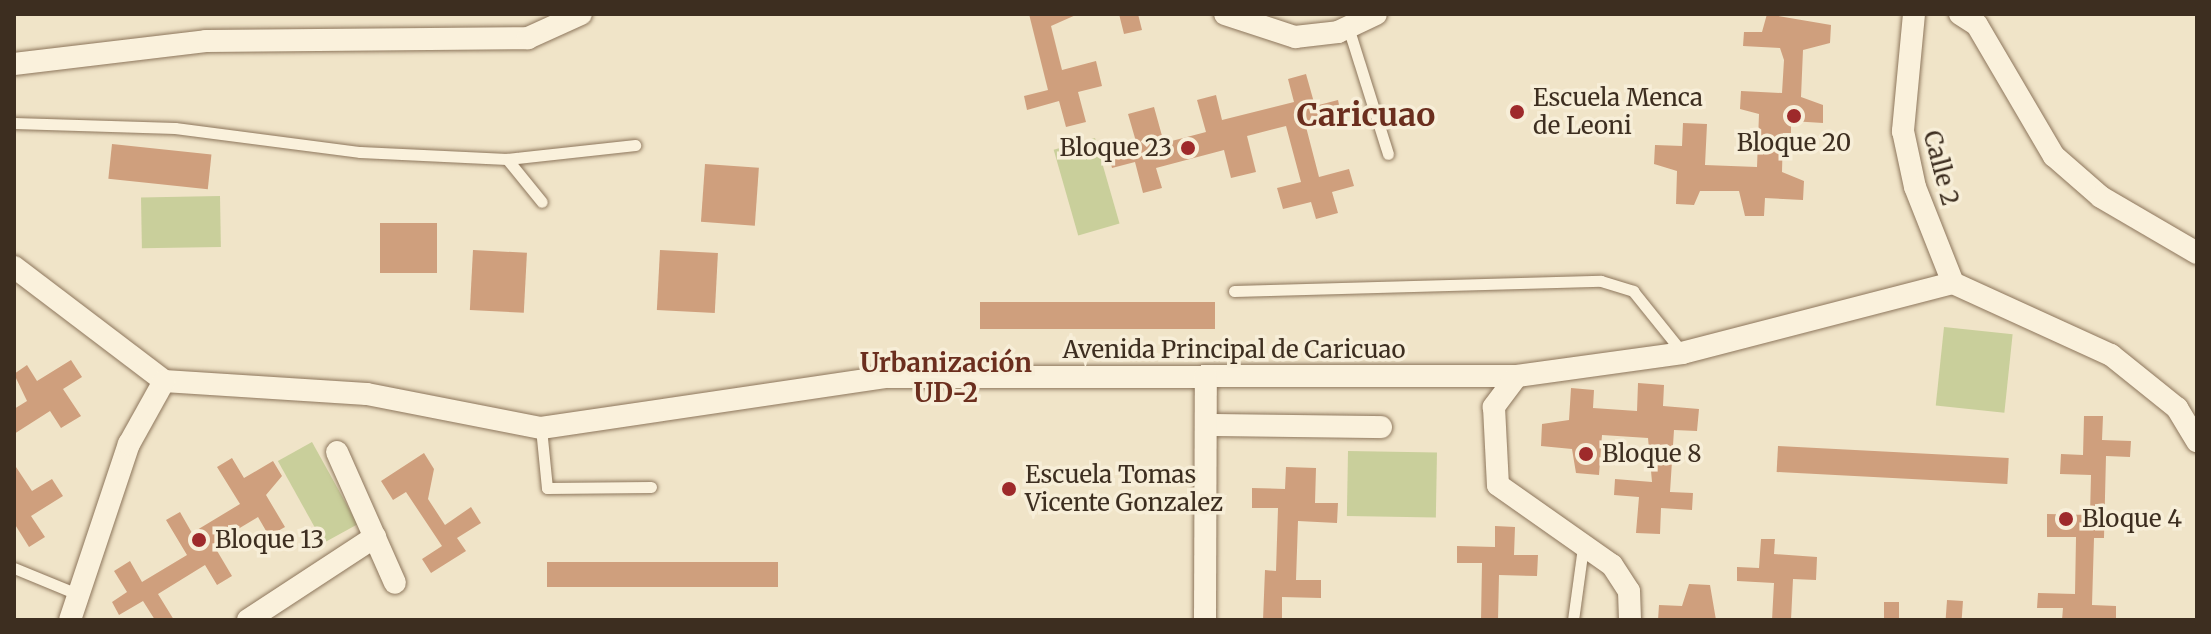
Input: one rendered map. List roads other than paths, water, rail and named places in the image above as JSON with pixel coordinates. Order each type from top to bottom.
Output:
[{"type":"street","points":[[14,64],[206,41],[528,38],[581,14]]},
{"type":"street","points":[[1225,14],[1295,37],[1348,27],[1376,14]]},
{"type":"street","name":"Calle 2","points":[[1914,14],[1903,131],[1915,187],[1953,283]]},
{"type":"street","points":[[1960,14],[1977,25],[2054,156],[2101,197],[2197,253]]},
{"type":"street","points":[[14,267],[164,381],[129,444],[70,620]]},
{"type":"street","points":[[1953,283],[2111,355],[2177,408],[2197,441]]},
{"type":"street","name":"Avenida Principal de Caricuao","points":[[164,381],[367,394],[541,428],[888,377],[1517,376],[1682,353],[1953,283]]},
{"type":"street","points":[[1205,620],[1206,376]]},
{"type":"street","points":[[1517,376],[1494,407],[1498,485],[1583,547],[1625,583],[1630,620]]},
{"type":"street","points":[[1206,425],[1381,427]]},
{"type":"street","points":[[337,452],[395,583]]},
{"type":"street","points":[[248,620],[375,537]]},
{"type":"lane","points":[[1348,27],[1388,154]]},
{"type":"lane","points":[[14,123],[175,128],[360,152],[507,159],[635,145]]},
{"type":"lane","points":[[507,159],[542,202]]},
{"type":"lane","points":[[1234,291],[1601,281],[1633,291],[1682,353]]},
{"type":"lane","points":[[541,428],[547,488],[651,487]]},
{"type":"lane","points":[[1573,620],[1583,547]]},
{"type":"lane","points":[[14,568],[77,594]]},
{"type":"place","name":"Escuela Menca de Leoni","points":[[1517,112]]},
{"type":"place","name":"Bloque 20","points":[[1794,116]]},
{"type":"place","name":"Bloque 23","points":[[1188,148]]},
{"type":"place","name":"Bloque 8","points":[[1586,454]]},
{"type":"place","name":"Escuela Tomas Vicente Gonzalez","points":[[1009,489]]},
{"type":"place","name":"Bloque 4","points":[[2066,519]]},
{"type":"place","name":"Bloque 13","points":[[199,540]]},
{"type":"district","name":"Caricuao","points":[[1366,115]]},
{"type":"district","name":"Urbanización UD-2","points":[[946,378]]}]
